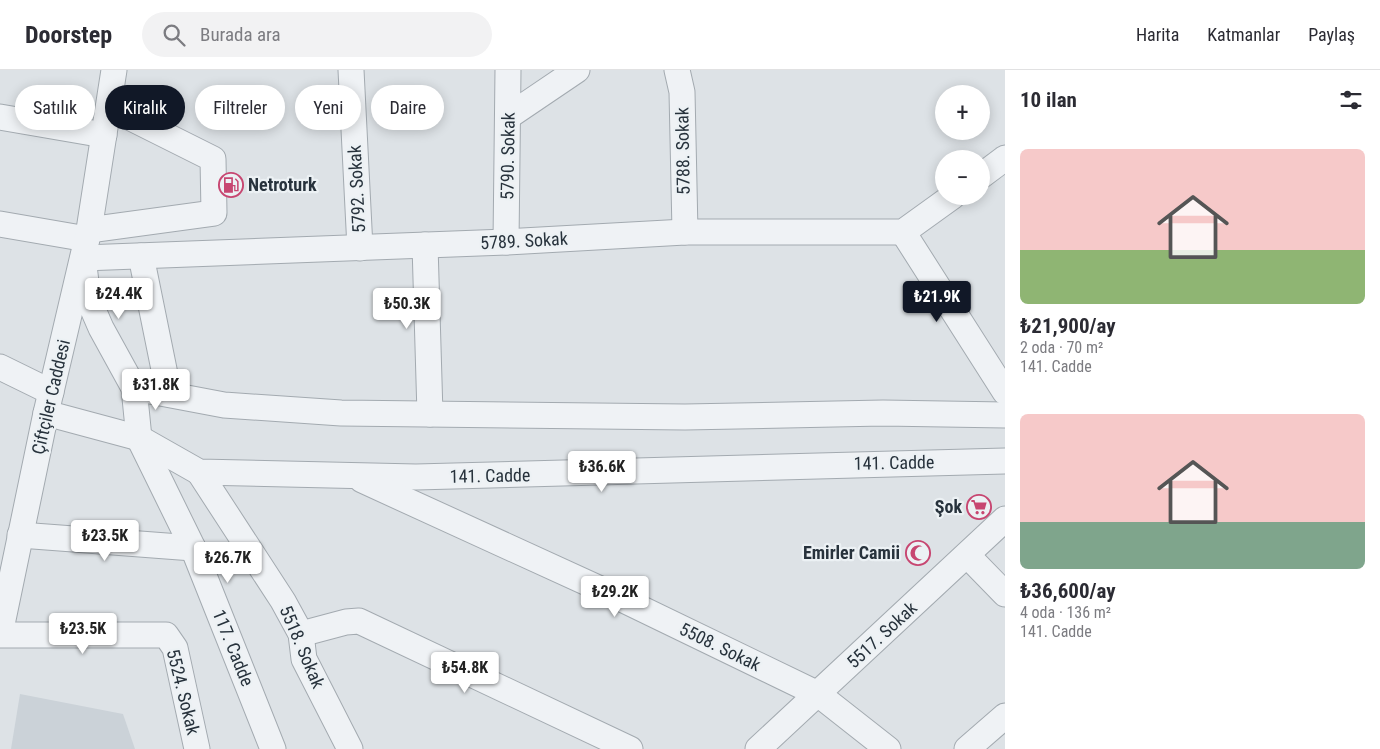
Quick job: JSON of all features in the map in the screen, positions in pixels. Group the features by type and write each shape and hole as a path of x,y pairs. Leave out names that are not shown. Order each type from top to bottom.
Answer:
{"street":[{"name":"Çiftçiler Caddesi","path":"112,85 114,70"},
{"name":"5792. Sokak","path":"352,70 360,248"},
{"name":"5790. Sokak","path":"506,242 509,116 508,70"},
{"path":"509,116 577,70"},
{"name":"5788. Sokak","path":"677,70 682,92 685,232"},
{"path":"0,117 104,135"},
{"name":"Çiftçiler Caddesi","path":"0,634 49,403 87,243 105,129"},
{"path":"0,224 87,243 214,213 213,159 155,130"},
{"path":"990,169 1005,158"},
{"path":"941,205 904,232 996,358 1005,392"},
{"name":"5789. Sokak","path":"87,243 141,256 506,242 685,232 904,232"},
{"path":"87,243 88,298 101,328 134,388 139,438"},
{"path":"425,245 430,414"},
{"path":"141,256 169,394"},
{"name":"141. Cadde","path":"0,367 49,403 139,438 199,472 416,478 1005,461"},
{"path":"134,388 234,405 341,413 685,417 883,413 1005,415"},
{"name":"117. Cadde","path":"139,438 193,548 273,749"},
{"name":"5518. Sokak","path":"199,472 283,601 300,634 304,659 350,749"},
{"name":"5508. Sokak","path":"350,475 608,592 818,694 888,749"},
{"name":"5517. Sokak","path":"758,749 1005,519"},
{"path":"20,535 193,548"},
{"path":"967,556 1005,594"},
{"path":"300,634 346,622 359,621 630,749"},
{"name":"5524. Sokak","path":"0,634 166,635 175,648 197,749"},
{"path":"967,749 1005,716"}],"shaded area":[{"path":"20,694 123,714 135,749 11,749"}],"place":[{"name":"Netroturk","path":"231,185"},
{"name":"Şok","path":"979,507"},
{"name":"Emirler Camii","path":"918,553"}]}
